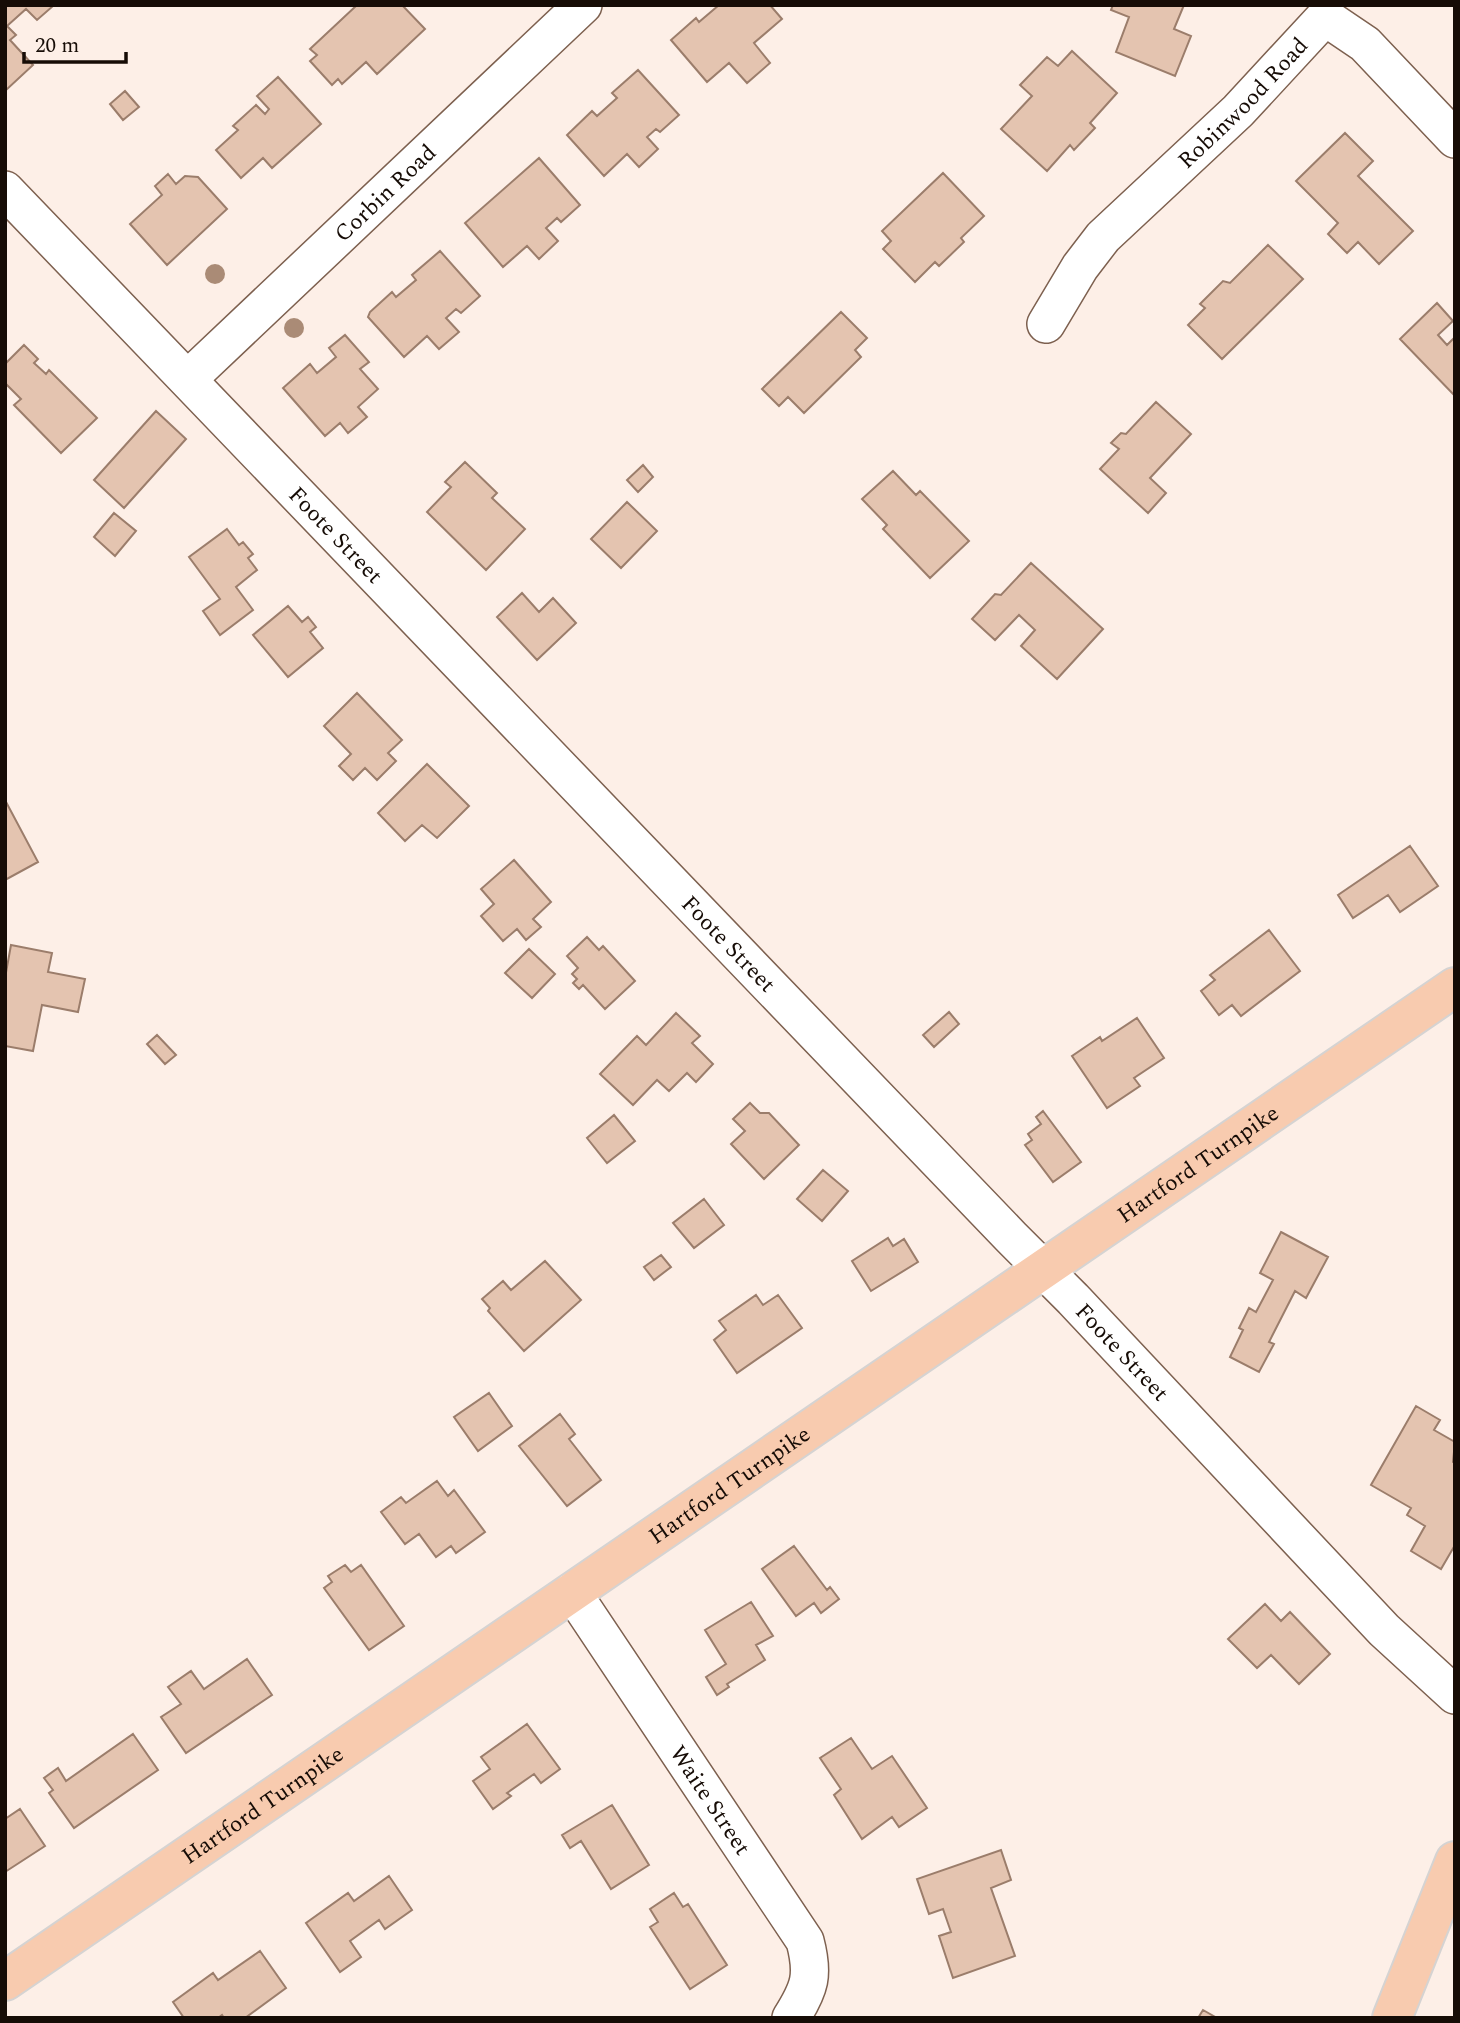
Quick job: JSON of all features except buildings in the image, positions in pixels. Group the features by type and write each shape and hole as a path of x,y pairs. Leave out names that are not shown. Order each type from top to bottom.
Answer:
{"main road":[{"name":"Hartford Turnpike","path":"5,1981 1455,987"},
{"path":"1392,2018 1455,1861"}],"street":[{"name":"Corbin Road","path":"188,379 583,5"},
{"name":"Robinwood Road","path":"1046,324 1080,267 1103,237 1238,111 1325,17 1364,44 1455,139"},
{"name":"Foote Street","path":"5,190 1043,1269 1384,1629 1455,1695"},
{"name":"Waite Street","path":"572,1592 805,1941 812,1967 807,1985 791,2018"}]}
